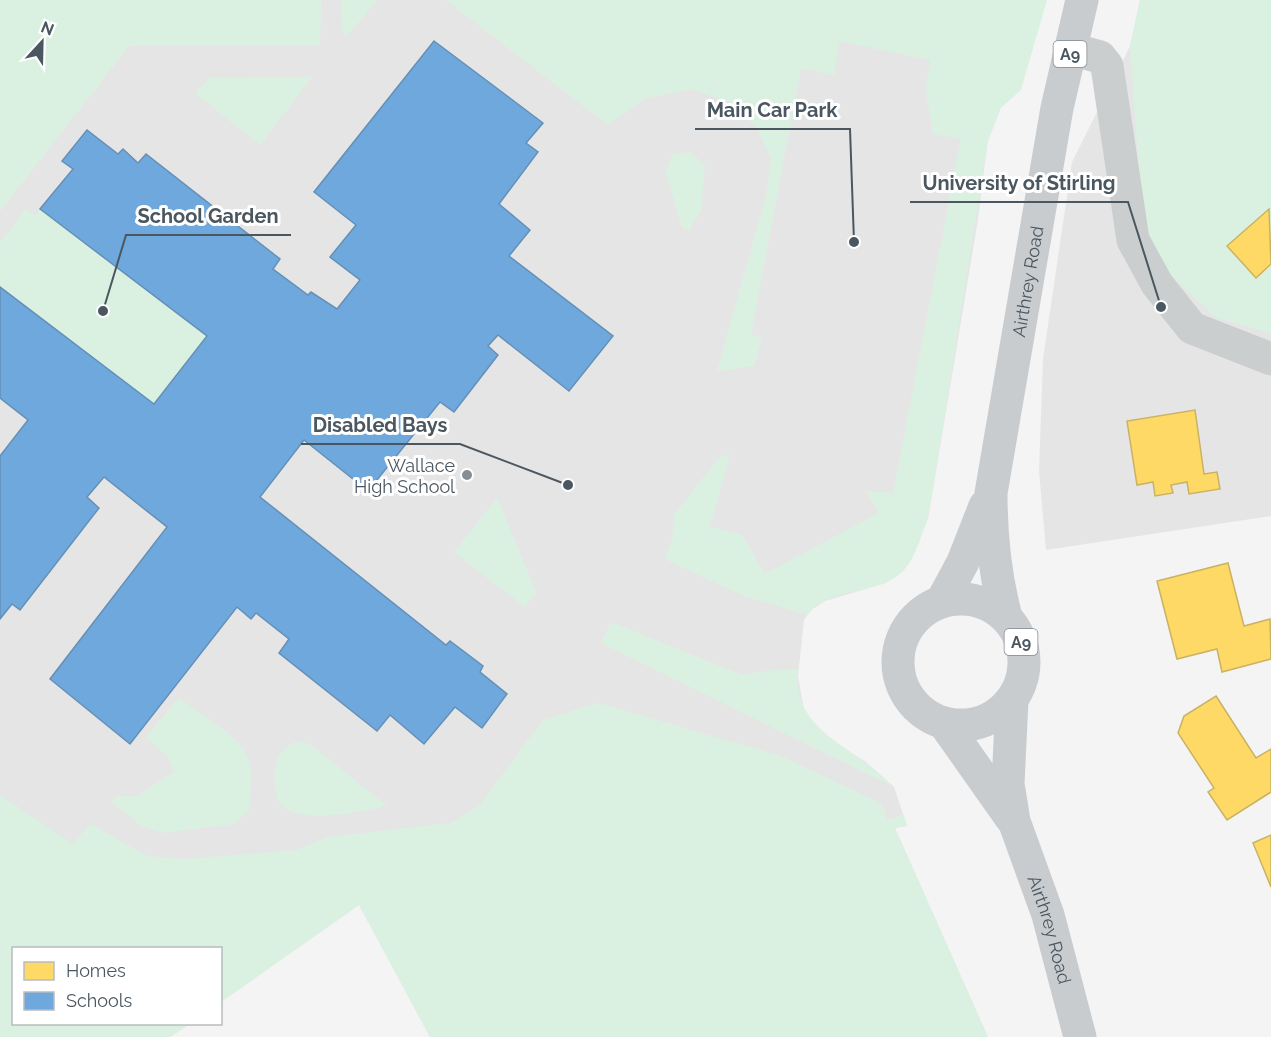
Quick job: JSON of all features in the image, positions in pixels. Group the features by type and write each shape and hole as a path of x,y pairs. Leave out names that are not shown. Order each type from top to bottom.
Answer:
{"main road":[{"name":"Airthrey Road","path":"991,493 1057,108 1082,0"},
{"name":"A9","path":"942,601 963,562 991,493"},
{"name":"A9","path":"991,493 990,536 996,580 1006,617"},
{"name":"A9","path":"959,598 976,600 1006,617 1017,632 1024,658 1020,684 1012,700 1008,784 1014,821 986,786 944,723 925,714 910,700 900,682 898,663 900,644 907,627 920,613 942,601 959,598"},
{"path":"944,723 963,725 981,722 998,714 1012,700"},
{"name":"Airthrey Road","path":"1014,821 1048,915 1080,1037"}],"street":[{"path":"1071,49 1100,57 1107,66 1133,240 1157,284 1192,328 1261,356"}],"shaded area":[{"name":"Wallace High School","path":"0,0 1005,0 978,219 928,519 904,570 886,583 825,601 811,610 804,620 798,676 804,710 826,737 866,762 894,787 907,826 895,828 988,1037 430,1037 359,905 222,1001 222,947 12,947 12,1025 188,1025 170,1037 0,1037"},
{"path":"1140,0 1271,0 1271,516 1046,550 1039,471 1043,359 1072,162 1130,46"}],"green space":[{"path":"0,0 321,0 320,45 129,46 0,211"},
{"path":"341,0 377,0 346,37 342,29"},
{"path":"446,0 1047,0 1021,90 1001,108 988,141 928,519 912,559 894,578 882,584 827,599 808,615 744,596 665,559 672,541 674,515 719,458 730,454 710,527 742,535 765,574 879,513 866,491 893,493 961,139 933,134 926,91 930,60 839,41 834,75 801,68 751,334 762,338 754,366 717,371 766,196 771,159 757,128 733,103 691,89 644,99 608,125"},
{"path":"1140,0 1271,0 1271,333 1217,318 1166,271 1144,243 1130,46"},
{"path":"312,77 260,145 195,93 209,78"},
{"path":"690,152 705,166 701,210 689,231 682,228 666,172 673,154"},
{"path":"26,209 35,216 40,209 207,336 154,404 0,287 0,243"},
{"path":"497,498 536,592 525,607 454,552"},
{"path":"611,622 742,675 772,670 798,670 798,688 802,703 818,726 894,787 601,643"},
{"path":"179,698 226,732 247,755 251,775 249,811 233,824 164,833 142,826 111,802 117,796 137,796 174,772 168,757 146,737"},
{"path":"598,703 781,756 882,804 887,820 904,815 907,826 895,828 988,1037 430,1037 359,905 222,1001 222,947 12,947 12,1025 188,1025 170,1037 0,1037 0,795 73,844 90,824 147,856 185,859 297,850 328,837 450,823 479,806 543,720"},
{"path":"297,741 311,745 387,806 326,815 295,813 284,807 276,792 276,762 283,750"}],"building: Homes":[{"path":"1269,209 1271,264 1256,278 1227,246"},
{"path":"1195,410 1204,474 1217,472 1220,489 1189,494 1187,482 1171,485 1173,493 1155,496 1153,482 1137,485 1127,421"},
{"path":"1228,563 1244,626 1270,619 1271,659 1222,672 1217,649 1177,659 1157,581"},
{"path":"1216,696 1256,758 1271,749 1271,792 1227,820 1208,792 1214,788 1178,733 1184,716"},
{"path":"1271,835 1271,887 1253,843"}],"building: Schools":[{"name":"Wallace High School","path":"434,41 543,123 526,143 538,152 499,204 530,230 509,256 613,336 569,391 498,335 488,346 498,355 454,412 440,402 368,491 304,440 260,497 446,645 450,641 483,666 480,672 507,694 482,728 455,707 424,744 390,715 377,731 279,653 289,639 256,613 251,619 237,607 130,744 50,679 167,527 104,477 87,497 99,508 20,610 12,604 0,619 0,456 28,420 0,398 0,287 154,404 207,336 40,209 73,169 62,161 87,130 118,154 123,149 138,163 146,154 280,259 273,269 308,295 311,292 337,309 360,280 330,257 356,225 314,192"}],"place":[{"name":"Main Car Park","path":"854,242"},
{"name":"University of Stirling","path":"1161,307"},
{"name":"School Garden","path":"103,311"},
{"name":"Wallace High School","path":"467,475"},
{"name":"Disabled Bays","path":"568,485"}]}
